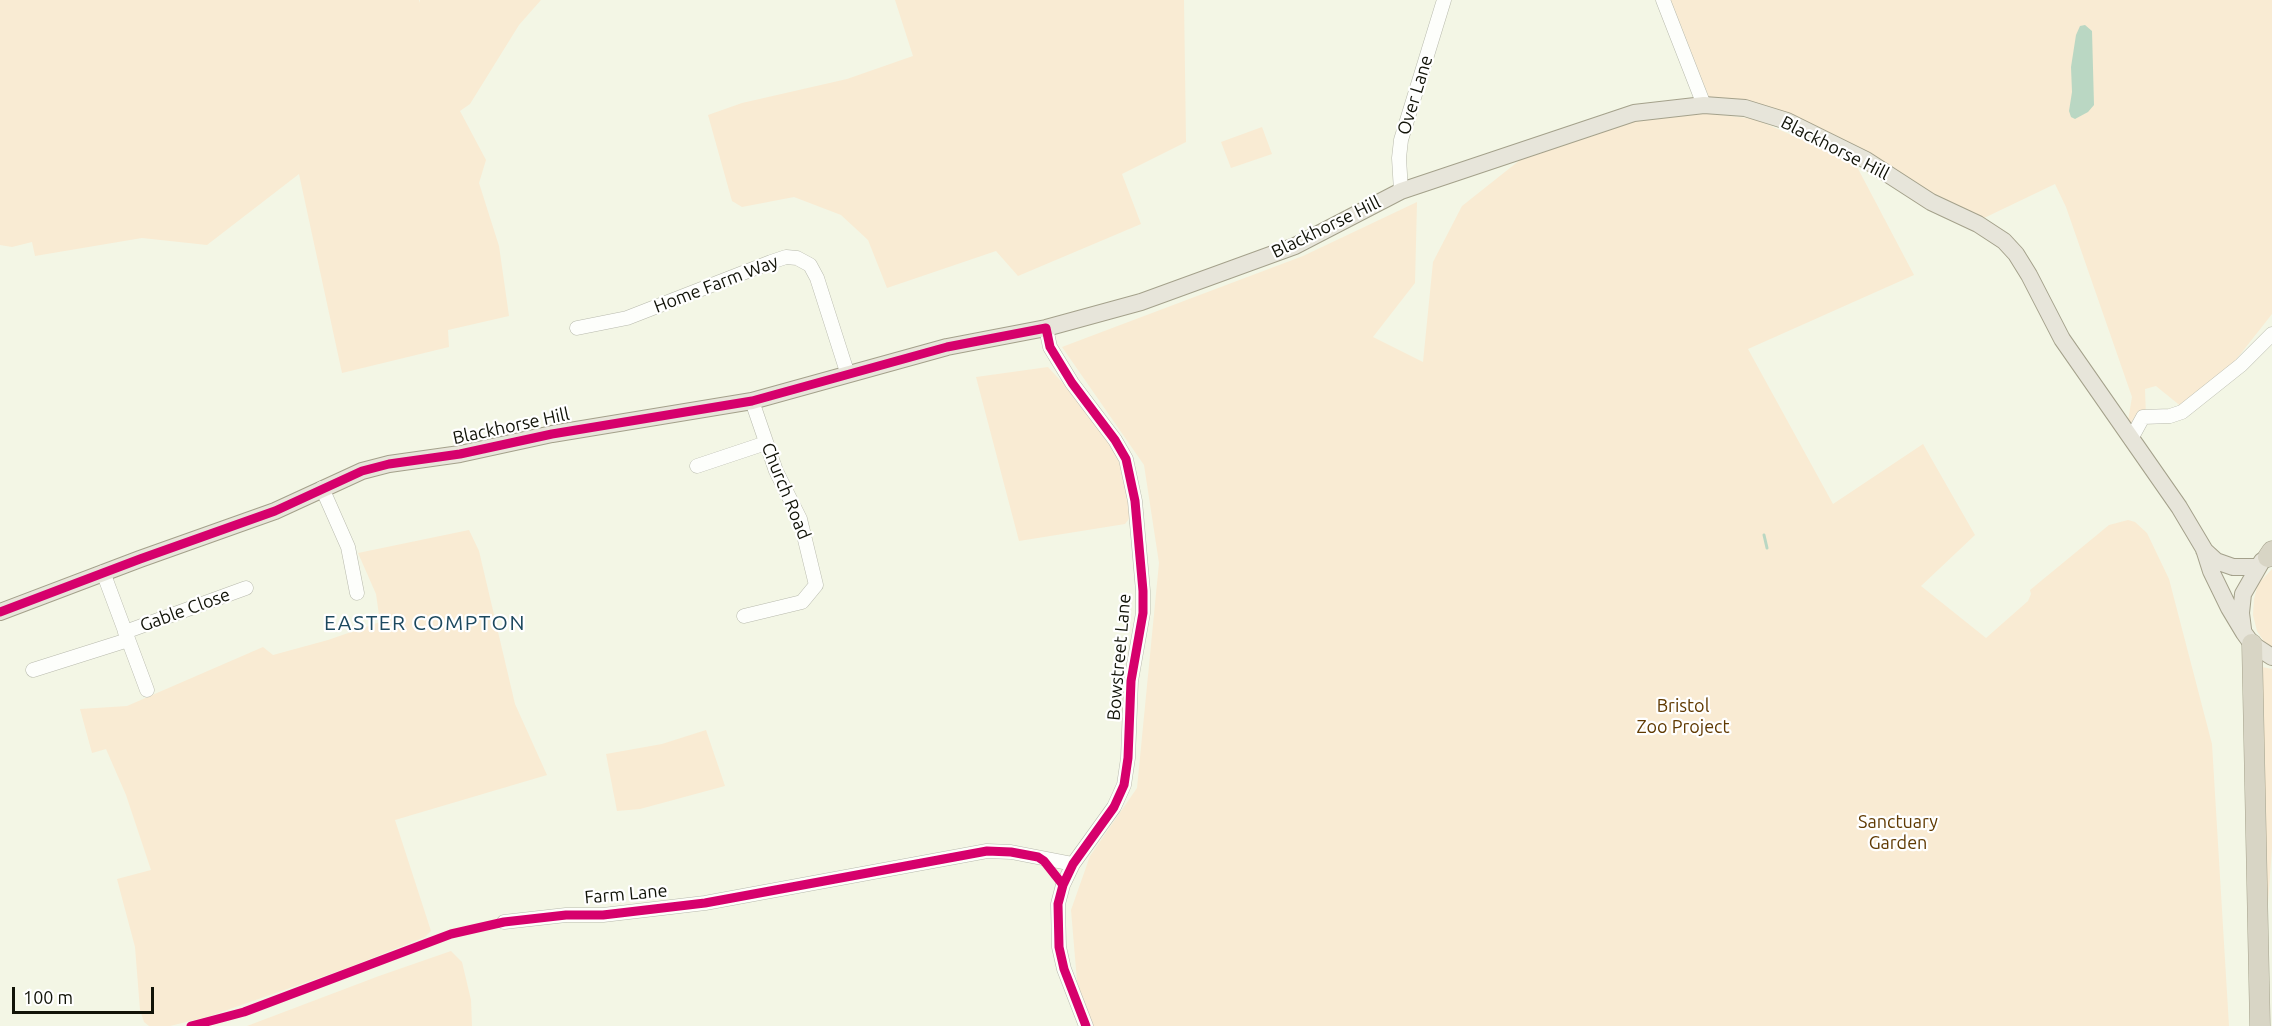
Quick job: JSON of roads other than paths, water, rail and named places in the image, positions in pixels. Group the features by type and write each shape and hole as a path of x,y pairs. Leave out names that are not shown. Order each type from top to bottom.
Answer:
{"highway":[{"path":"2248,638 2260,1026"}],"main road":[{"name":"Blackhorse Hill","path":"0,612 103,572 275,512 362,471 389,464 460,454 543,435 752,400 947,347 1046,328 1141,302 1295,246 1401,191 1634,113 1704,105 1745,108 1787,121 1866,160 1931,202 1978,224 2004,241 2016,254 2029,275 2062,339 2179,507 2204,549"},
{"path":"2204,549 2216,561 2233,567 2268,557"},
{"path":"2204,549 2211,571 2229,608 2248,638 2272,657"},
{"path":"2248,638 2241,613 2243,594 2268,557"}],"street":[{"name":"Over Lane","path":"1401,191 1399,158 1401,140 1444,0"},
{"path":"1663,0 1704,105"},
{"name":"Home Farm Way","path":"578,328 627,318 771,262 786,257 797,258 810,265 817,278 848,375"},
{"name":"Bowstreet Lane","path":"1046,328 1050,347 1072,383 1115,440 1126,459 1135,501 1143,591 1143,613 1131,681 1128,758 1124,785 1114,807 1073,864 1063,885 1058,904 1057,925 1064,969 1086,1026"},
{"path":"2131,439 2143,417 2170,416 2182,412 2241,364 2272,334"},
{"name":"Church Road","path":"752,400 766,443 790,502 800,519 816,585 802,602 750,614 759,628"},
{"path":"697,466 766,443"},
{"path":"322,488 348,547 357,593"},
{"path":"103,572 147,690"},
{"name":"Gable Close","path":"33,670 127,636 246,588"},
{"path":"49,650 54,664"},
{"name":"Farm Lane","path":"504,922 566,915 603,915 705,903 987,851 1011,852 1073,864"}],"waterway":[{"path":"1764,535 1767,548"}],"district":[{"name":"EASTER COMPTON","path":"425,623"}],"park label":[{"name":"Bristol Zoo Project","path":"1683,716"},
{"name":"Sanctuary Garden","path":"1898,832"}]}
